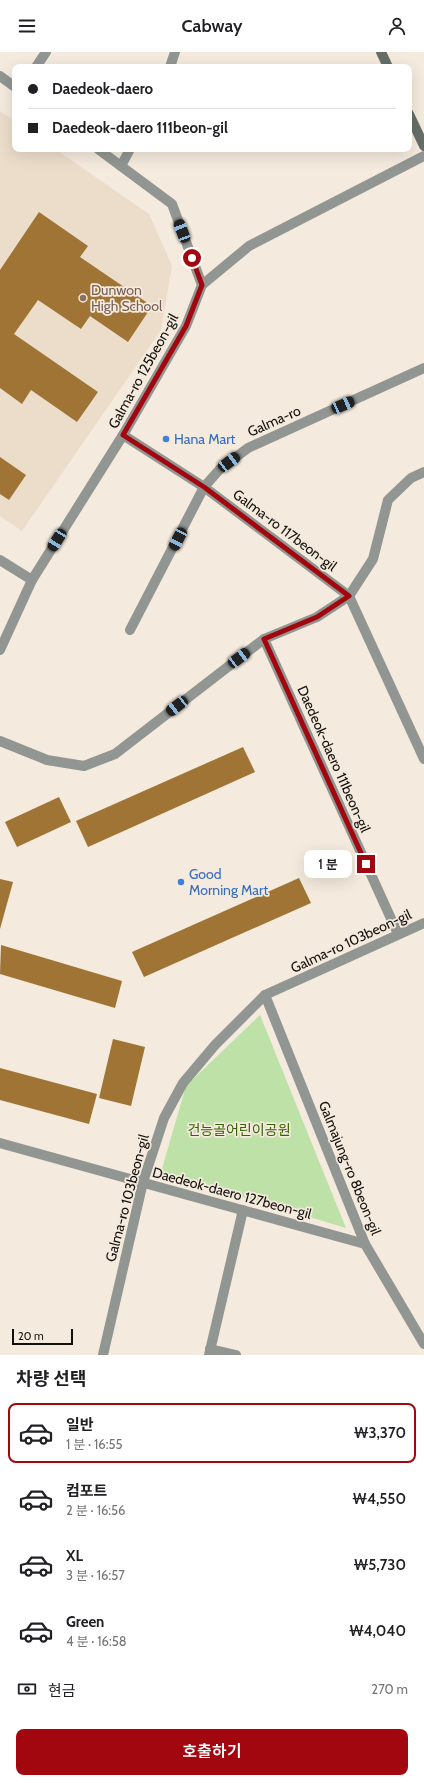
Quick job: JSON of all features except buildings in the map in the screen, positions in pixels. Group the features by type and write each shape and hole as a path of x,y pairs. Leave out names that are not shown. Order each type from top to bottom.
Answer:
{"main road":[{"path":"381,52 387,64"},
{"path":"412,120 424,146"}],"street":[{"path":"38,64 46,52"},
{"path":"171,64 175,52"},
{"path":"0,76 12,85"},
{"path":"102,152 172,204 202,285"},
{"path":"121,166 128,152"},
{"name":"Galma-ro 125beon-gil","path":"0,650 32,580 123,435 186,326 202,285 249,246 424,156"},
{"name":"Galma-ro","path":"130,630 204,487 220,469 248,448 424,368"},
{"name":"Galma-ro 117beon-gil","path":"123,435 204,487 349,596 424,759"},
{"path":"0,741 47,760 84,766 115,754 264,639 317,617 349,596 373,559 388,500 411,478 424,472"},
{"path":"0,560 32,580"},
{"name":"Daedeok-daero 111beon-gil","path":"264,639 398,934"},
{"name":"Galma-ro 103beon-gil","path":"103,1355 143,1182 164,1118 183,1083 215,1045 265,996 424,923"},
{"name":"Galmajung-ro 8beon-gil","path":"265,996 365,1244 424,1344"},
{"name":"Daedeok-daero 127beon-gil","path":"0,1143 365,1244"},
{"path":"236,1355 210,1352 243,1210"}],"shaded area":[{"name":"Dunwon High School","path":"0,111 12,119 12,152 59,152 149,214 172,266 161,330 22,531 0,516"}],"green space":[{"name":"건능골어린이공원","path":"260,1015 346,1228 161,1172 186,1086"}],"place":[{"name":"Dunwon High School","path":"83,298"},
{"name":"Hana Mart","path":"166,439"},
{"name":"Good Morning Mart","path":"181,882"}],"route":[{"path":"192,258 202,285 186,326 123,435 204,487 349,596 317,617 264,639 366,864"}]}
